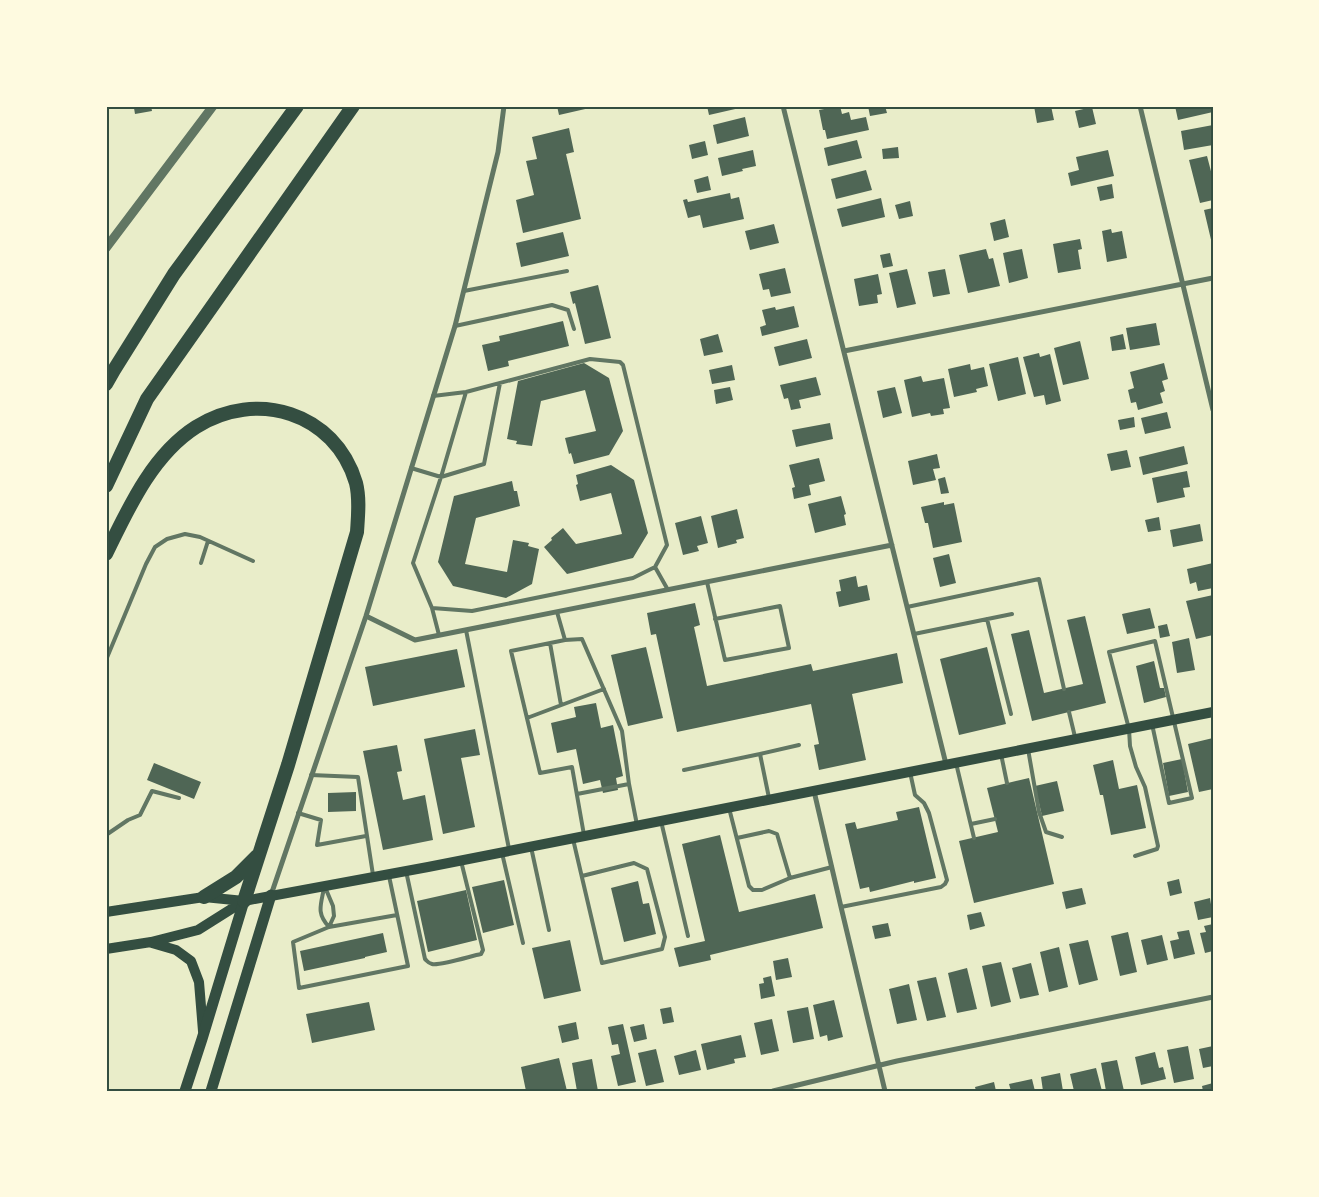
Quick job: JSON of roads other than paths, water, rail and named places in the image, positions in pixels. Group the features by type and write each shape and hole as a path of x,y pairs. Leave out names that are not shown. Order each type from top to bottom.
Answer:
{"highway":[{"path":"106,384 174,274 297,106"},
{"path":"106,486 147,399 352,106"},
{"path":"106,554 127,512 160,460 176,443 195,428 217,416 236,410 255,409 274,409 290,413 307,420 321,430 336,444 349,464 356,484 359,507 357,532 288,765 244,901"},
{"path":"204,897 236,878 259,854"}],"main road":[{"path":"106,912 204,897 244,901 461,861 1213,712"},
{"path":"211,1091 271,895"},
{"path":"106,949 151,942 198,930 244,901"},
{"path":"185,1091 244,901"},
{"path":"151,942 176,950 191,961 200,982 203,1023 202,1039"}],"street":[{"path":"106,248 213,106"},
{"path":"271,895 366,616 455,326 498,152 504,106"},
{"path":"783,106 907,607 951,764"},
{"path":"1140,106 1213,410"},
{"path":"844,350 1213,278"},
{"path":"366,616 415,640 892,545"},
{"path":"814,790 885,1091"},
{"path":"774,1091 897,1061 1213,997"}],"lane":[{"path":"464,291 567,271"},
{"path":"455,326 552,305 568,310 574,329"},
{"path":"432,608 472,610 633,578 655,567 667,545 623,365 620,362 590,359 466,392 433,396"},
{"path":"411,468 441,477 484,464 500,383"},
{"path":"439,635 432,608 413,563 466,392"},
{"path":"106,660 155,547 167,539 185,534 200,537 253,561"},
{"path":"201,563 208,541"},
{"path":"655,567 668,590"},
{"path":"907,607 1039,579 1064,689"},
{"path":"707,582 715,619 725,660 789,648 780,606 715,619"},
{"path":"556,612 565,640"},
{"path":"914,634 1012,614"},
{"path":"987,619 1011,714"},
{"path":"466,630 523,943"},
{"path":"584,836 572,767 540,772 511,651 565,640 582,639 622,731 637,826"},
{"path":"1135,856 1157,850 1158,846 1145,787 1136,767 1130,746 1129,729 1109,652 1156,641 1192,798 1169,803 1152,724"},
{"path":"550,643 561,705"},
{"path":"527,718 604,689"},
{"path":"1069,712 1076,739"},
{"path":"684,770 799,745"},
{"path":"1028,749 1039,812 1046,832 1062,837"},
{"path":"760,754 770,800"},
{"path":"1001,754 1007,783"},
{"path":"951,764 974,838"},
{"path":"841,907 941,887 945,884 947,880 929,813 924,803 915,795 910,772"},
{"path":"311,776 358,777 373,877"},
{"path":"577,794 629,784"},
{"path":"106,834 140,815 152,791 178,798"},
{"path":"729,808 748,886 753,890 762,890 790,878 832,867"},
{"path":"298,814 321,820 318,845 366,836"},
{"path":"971,824 995,819"},
{"path":"661,821 688,936"},
{"path":"737,838 769,831 777,834 790,878"},
{"path":"573,839 602,963 662,949 666,937 647,870 634,863 582,876"},
{"path":"531,847 548,930"},
{"path":"406,871 424,955 427,961 434,964 481,954 483,950 461,861"},
{"path":"389,874 408,966 299,988 293,942 328,927 397,915"},
{"path":"324,886 334,916 328,927"},
{"path":"324,886 320,909 322,920 328,927"}]}
